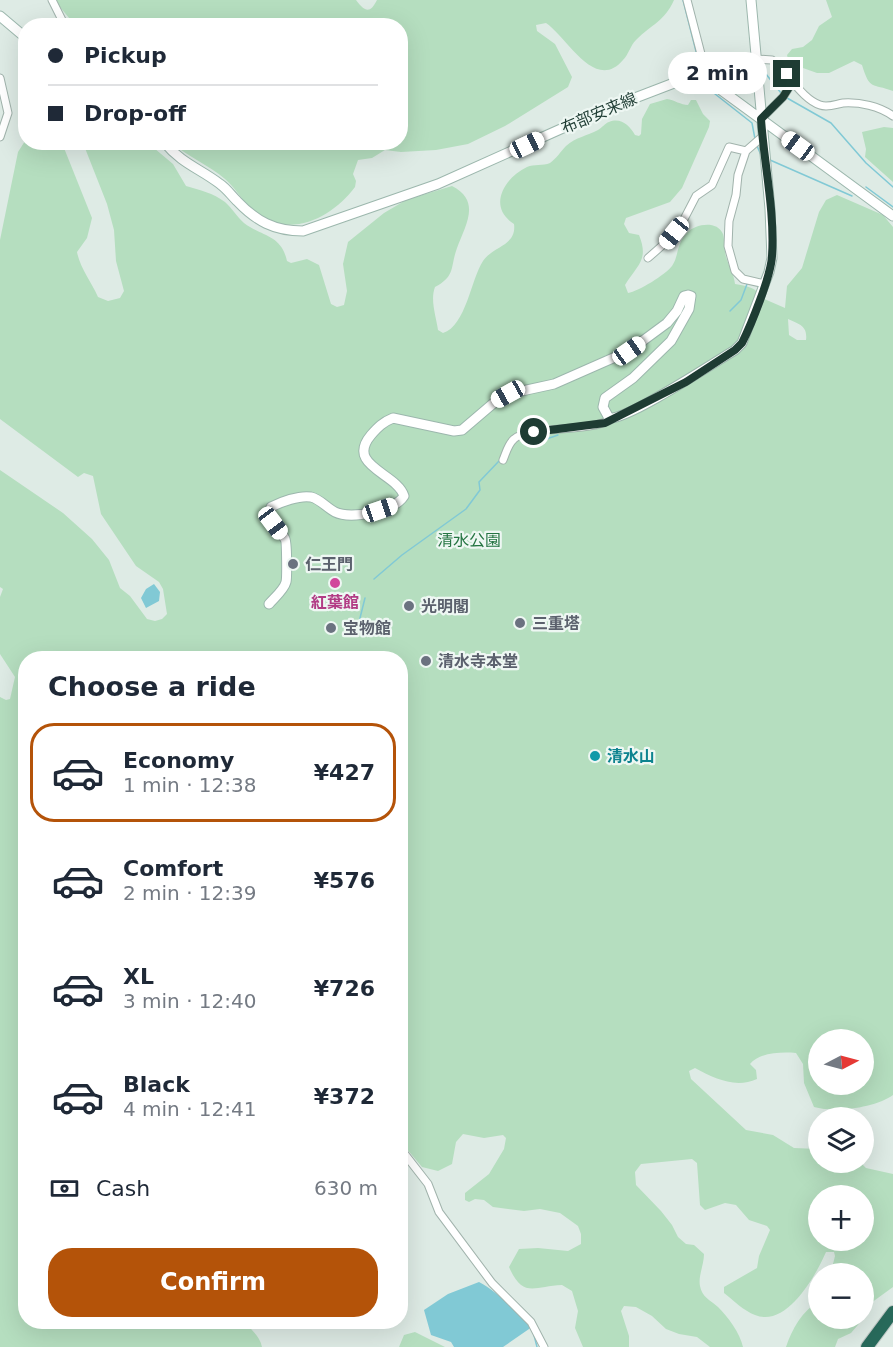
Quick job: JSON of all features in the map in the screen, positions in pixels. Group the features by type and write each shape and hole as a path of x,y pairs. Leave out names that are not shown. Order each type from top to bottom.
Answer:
{"highway":[{"path":"867,1347 893,1312"}],"main road":[{"path":"269,604 285,585 287,577 285,539 269,515 271,507 281,502 309,497 341,515 352,515 380,510 397,504 402,499 404,495 400,488 370,464 365,457 366,441 384,421 393,418 454,431 462,430 496,401 508,394 554,384 629,351 667,323 684,297 688,295 691,296 689,309 671,341 633,378 605,398 604,412 612,419 622,416 686,382 735,350 746,335 772,258 751,0"},
{"path":"0,16 18,31"},
{"name":"布部安来線","path":"170,150 175,156 222,185 252,217 268,226 289,231 303,231 438,184 601,111 674,83 688,79 701,80 713,84 893,216"}],"street":[{"path":"52,0 61,18"},
{"path":"687,0 701,54 713,84"},
{"path":"756,59 772,60 803,94 821,106 849,103 877,107 893,116"},
{"path":"0,78 8,113 0,137"},
{"path":"761,119 783,97 793,81"},
{"path":"762,137 746,151 738,175 736,195 729,221 728,246 735,272 743,279 765,284"},
{"path":"648,258 682,223 696,196 712,184 729,147 746,151"},
{"path":"503,460 511,441 517,436 605,423 612,419"},
{"path":"408,1158 428,1184 439,1212 492,1283 531,1322 544,1347"}],"green space":[{"path":"54,0 356,0 367,10 372,8 377,0 674,0 662,18 636,40 625,58 613,68 602,70 582,59 546,23 536,25 537,31 555,44 572,77 568,87 505,126 468,144 436,150 401,152 385,150 408,150 408,18 69,18"},
{"path":"826,0 893,0 893,91 870,83 862,65 854,61 829,73 817,73 789,63 787,55 792,49 803,47 812,40 819,26 832,17"},
{"name":"清水公園","path":"667,99 688,105 691,100 696,100 703,114 710,121 682,188 670,202 626,218 624,224 629,233 639,235 643,250 641,262 625,285 628,293 645,286 669,270 683,237 691,230 695,227 711,225 723,234 726,257 735,284 751,288 757,291 762,298 785,308 787,286 802,268 819,212 826,200 837,195 883,215 893,227 893,1095 860,1107 814,1107 809,1095 874,1095 874,1029 808,1029 808,1093 804,1083 803,1064 796,1053 771,1054 754,1060 750,1064 756,1070 757,1079 749,1082 725,1081 695,1068 689,1071 691,1079 746,1130 773,1135 794,1148 808,1149 808,1173 874,1173 874,1170 893,1174 893,1287 874,1301 874,1263 833,1263 834,1252 826,1252 820,1263 808,1263 808,1285 789,1307 778,1314 767,1317 755,1315 724,1293 724,1287 757,1268 759,1256 770,1230 767,1226 749,1220 736,1205 725,1203 705,1210 700,1205 697,1163 692,1159 641,1164 635,1172 636,1185 661,1211 678,1237 686,1244 694,1245 704,1254 700,1278 701,1290 704,1296 730,1320 743,1347 710,1347 697,1337 666,1329 652,1316 636,1307 624,1306 621,1311 629,1336 629,1347 583,1347 575,1328 578,1311 572,1291 562,1285 525,1287 514,1277 509,1267 519,1249 568,1251 581,1244 578,1226 560,1213 540,1209 524,1211 493,1207 484,1200 475,1199 469,1202 465,1200 465,1193 489,1174 504,1149 506,1138 503,1135 484,1138 463,1134 456,1142 452,1164 438,1171 422,1167 408,1150 408,651 18,651 18,1329 251,1329 262,1347 0,1347 0,697 10,699 15,677 0,654 0,597 3,589 0,587 0,470 63,513 92,539 109,560 120,588 130,596 147,619 155,621 167,614 163,589 159,582 136,566 101,514 93,476 84,473 78,477 0,419 0,240 18,152 19,150 65,150 92,218 87,238 77,252 78,258 98,297 108,301 120,298 124,291 116,261 114,230 107,204 86,150 156,150 173,164 186,186 211,194 225,202 244,223 276,241 287,261 291,263 307,259 319,265 331,304 337,307 344,305 347,291 343,264 348,242 384,213 406,200 452,186 467,199 469,214 449,275 435,287 433,303 438,330 443,333 451,329 463,312 483,261 512,237 514,224 501,209 500,201 511,178 527,167 550,163 570,143 598,130 606,123 621,122 628,126 635,135 641,134 642,119 650,104","holes":["788,319 804,328 806,340 797,340 789,335"]},
{"path":"884,127 893,128 893,182 865,157 866,149 862,132"},
{"path":"181,150 385,150 372,158 358,160 353,174 356,181 355,187 336,206 313,220 287,225 260,216 225,179"},
{"path":"808,1310 808,1329 854,1329 838,1339 835,1347 786,1347 798,1321"},
{"path":"415,1332 445,1347 399,1347 404,1335"}],"water":[{"path":"154,584 160,592 159,601 146,608 141,598 146,589"},
{"path":"479,1282 500,1296 531,1327 503,1347 454,1347 451,1342 431,1335 424,1310 448,1294"}],"waterway":[{"path":"683,0 704,77"},
{"path":"710,66 753,64"},
{"path":"762,69 781,93"},
{"path":"708,86 752,123 755,139"},
{"path":"787,98 831,123 866,163 893,187"},
{"path":"757,146 761,155"},
{"path":"770,160 852,196"},
{"path":"866,187 893,207"},
{"path":"730,311 741,300 749,283"},
{"path":"535,443 558,435"},
{"path":"374,579 402,555 466,509 480,490 479,482 499,461 502,461"},
{"path":"359,622 365,598"},
{"path":"534,1335 537,1347"}],"place":[{"name":"仁王門","path":"293,564"},
{"name":"紅葉館","path":"335,583"},
{"name":"光明閣","path":"409,606"},
{"name":"三重塔","path":"520,623"},
{"name":"宝物館","path":"331,628"},
{"name":"清水寺本堂","path":"426,661"},
{"name":"清水山","path":"595,756"}],"route":[{"path":"534,432 605,423 622,416 686,382 742,343 769,272 772,258 770,209 761,119 783,97 793,81 787,74"}]}
